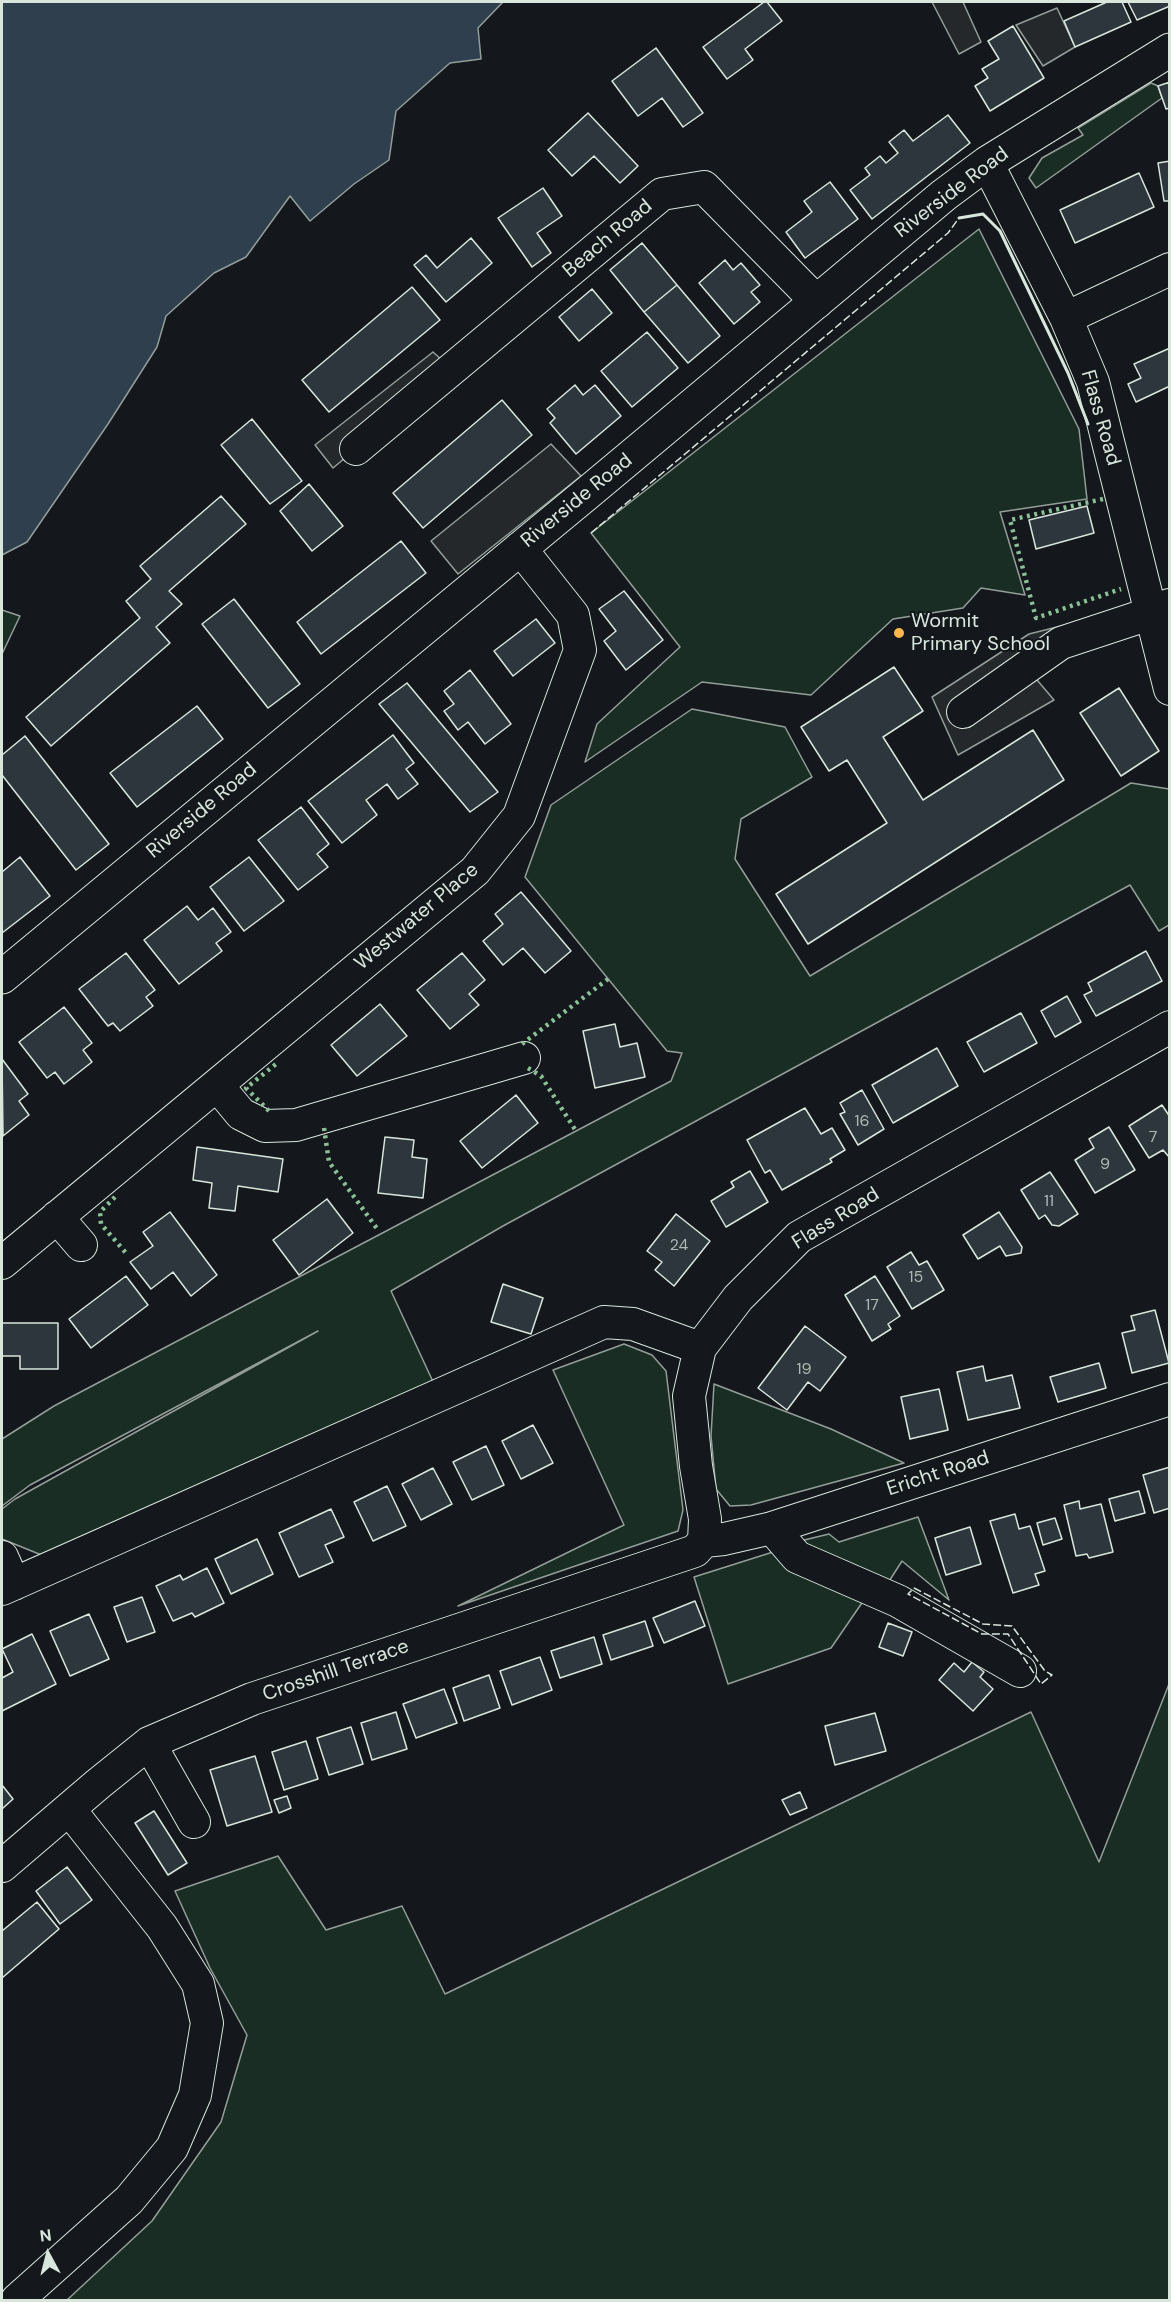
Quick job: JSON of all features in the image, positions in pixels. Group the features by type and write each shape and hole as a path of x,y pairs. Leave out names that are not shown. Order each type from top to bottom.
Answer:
{"main road":[{"name":"Riverside Road","path":"2,977 944,195 987,163 1170,50"}],"street":[{"name":"Flass Road","path":"987,163 1066,318 1093,382 1161,609 1170,689"},
{"name":"Beach Road","path":"356,449 662,194 704,187 817,302"},
{"path":"1066,318 1170,269"},
{"name":"Westwater Place","path":"2,1263 475,871 519,816 580,650 573,615 520,548"},
{"path":"963,712 1061,644 1161,609"},
{"name":"Flass Road","path":"704,1541 705,1519 696,1466 689,1396 700,1348 738,1298 799,1237 1170,1027"},
{"path":"216,1085 241,1114 265,1126 296,1125 524,1058"},
{"path":"57,1217 81,1245"},
{"path":"6,1577 604,1322 633,1324 700,1348"},
{"name":"Ericht Road","path":"704,1541 772,1528 1170,1399"},
{"path":"772,1528 797,1557 898,1601 1020,1671"},
{"name":"Crosshill Terrace","path":"2,1866 149,1743 252,1699 695,1551 704,1541"},
{"path":"149,1743 194,1822"},
{"path":"17,2301 129,2200 172,2148 195,2095 207,2023 198,1984 162,1927 69,1809"}],"green space":[{"path":"1151,83 1158,86 1162,98 1036,188 1029,178 1042,158 1083,135 1078,128"},
{"path":"979,229 1079,429 1087,499 1000,512 1025,595 981,588 963,608 893,619 811,695 702,682 585,762 597,724 680,647 591,533"},
{"path":"2,610 20,616 2,654"},
{"path":"692,709 785,727 812,777 741,819 735,859 810,976 1131,783 1169,789 1169,925 1159,931 1130,885 503,1226 391,1291 435,1386 44,1556 2,1539 2,1509 15,1499 318,1331 30,1485 2,1506 2,1439 54,1406 671,1081 682,1053 667,1051 525,877 551,805"},
{"path":"624,1344 652,1355 666,1371 683,1510 678,1531 458,1606 624,1525 553,1370"},
{"path":"714,1384 831,1429 904,1463 751,1505 730,1506 716,1489 711,1436"},
{"path":"918,1517 949,1600 902,1561 886,1586 796,1542 829,1534 839,1542"},
{"path":"773,1552 866,1597 831,1648 728,1684 694,1577"},
{"path":"1169,1684 1169,2300 67,2300 152,2221 221,2122 247,2035 210,1968 175,1891 278,1856 326,1930 402,1906 445,1994 1031,1712 1099,1862"}],"shaded area":[{"path":"932,2 963,2 981,42 959,54"},
{"path":"1057,8 1075,47 1043,66 1016,25"},
{"path":"433,352 452,369 333,468 315,445"},
{"path":"551,444 581,476 458,574 431,541"},
{"path":"1097,617 1032,674 1054,700 958,755 932,697 1029,634"}],"water":[{"path":"2,2 503,2 478,28 481,59 450,63 396,111 389,160 354,184 310,221 290,196 246,257 214,273 166,316 157,347 108,424 27,542 2,555"}],"building":[{"path":"767,2 782,21 745,49 753,60 727,79 703,47"},
{"path":"1107,2 1122,2 1131,22 1075,47 1064,21"},
{"path":"1128,2 1170,2 1170,6 1137,20"},
{"path":"1013,26 1044,78 990,111 975,86 988,78 982,69 999,59 988,41"},
{"path":"656,48 703,113 683,127 662,98 638,116 612,81"},
{"path":"1170,82 1170,108 1166,109 1158,86"},
{"path":"588,113 638,166 620,183 594,156 572,176 548,150"},
{"path":"948,115 970,143 872,219 850,190 870,175 865,168 880,156 886,163 898,153 889,142 904,130 913,141"},
{"path":"1170,161 1170,201 1164,201 1158,163"},
{"path":"1139,173 1154,207 1075,243 1060,210"},
{"path":"830,182 858,219 805,258 786,232 812,212 804,201"},
{"path":"543,188 562,216 537,233 551,253 532,267 498,218"},
{"path":"471,238 492,263 446,302 414,265 426,255 437,268"},
{"path":"642,243 677,285 644,312 610,270"},
{"path":"725,260 733,270 741,263 760,285 751,292 760,302 734,324 699,283"},
{"path":"677,285 720,336 688,363 644,312"},
{"path":"412,287 440,320 329,412 302,380"},
{"path":"592,289 612,313 579,341 559,317"},
{"path":"647,332 678,368 632,407 601,371"},
{"path":"1170,348 1170,386 1136,402 1128,384 1141,378 1134,364"},
{"path":"575,385 583,395 595,385 621,416 576,454 550,423 555,418 547,409"},
{"path":"502,400 532,435 423,528 393,493"},
{"path":"252,419 302,481 270,504 221,445"},
{"path":"309,484 343,526 312,551 280,511"},
{"path":"221,496 246,524 169,591 182,604 156,627 170,643 51,746 26,717 140,618 126,601 151,579 140,566"},
{"path":"1087,506 1094,533 1036,549 1029,520"},
{"path":"401,541 426,573 321,654 297,622"},
{"path":"624,591 663,640 626,670 604,641 616,631 599,609"},
{"path":"234,599 300,684 268,708 202,624"},
{"path":"536,619 555,643 513,676 494,651"},
{"path":"894,667 923,711 883,737 923,800 1033,730 1064,780 808,944 776,894 887,823 847,760 829,771 801,727"},
{"path":"470,670 511,724 485,744 468,722 458,730 444,711 454,704 444,691"},
{"path":"407,683 498,792 470,812 379,704"},
{"path":"1119,688 1159,751 1121,776 1080,713"},
{"path":"197,706 223,739 137,807 110,773"},
{"path":"393,735 414,763 406,769 418,784 398,799 387,784 366,800 377,815 342,843 308,801"},
{"path":"25,736 109,844 76,870 2,775 2,755"},
{"path":"301,807 329,844 317,854 328,867 298,890 258,840"},
{"path":"20,857 50,896 2,933 2,872"},
{"path":"249,857 284,901 244,931 210,887"},
{"path":"521,892 571,951 545,973 523,948 503,965 483,941 503,924 495,914"},
{"path":"187,906 198,920 213,908 231,932 216,943 222,951 179,984 144,940"},
{"path":"1146,951 1162,981 1096,1016 1084,995 1092,991 1088,983"},
{"path":"126,953 155,990 146,997 153,1006 120,1031 113,1023 108,1026 79,989"},
{"path":"462,953 485,980 469,994 479,1005 450,1029 417,990"},
{"path":"1067,996 1081,1022 1055,1037 1041,1011"},
{"path":"380,1004 407,1036 357,1076 331,1045"},
{"path":"64,1007 92,1043 83,1050 92,1062 64,1084 55,1072 47,1078 19,1042"},
{"path":"1021,1013 1037,1043 984,1072 967,1042"},
{"path":"615,1024 620,1047 637,1043 645,1077 595,1088 583,1031"},
{"path":"937,1048 958,1086 893,1123 872,1085"},
{"path":"2,1059 28,1094 19,1101 29,1115 3,1136"},
{"path":"862,1090 884,1129 858,1145 840,1114 845,1112 840,1103"},
{"path":"516,1095 538,1123 482,1168 460,1141"},
{"path":"1162,1105 1170,1117 1170,1158 1163,1150 1149,1158 1129,1126"},
{"path":"805,1108 821,1134 832,1128 845,1150 830,1159 832,1162 782,1190 770,1170 765,1173 747,1140"},
{"path":"1109,1127 1135,1170 1095,1193 1075,1160 1094,1148 1089,1139"},
{"path":"385,1137 414,1140 412,1157 427,1159 423,1198 378,1193"},
{"path":"197,1147 283,1159 278,1192 238,1186 235,1211 209,1208 212,1183 193,1180"},
{"path":"750,1171 768,1202 726,1227 711,1201 734,1187 731,1182"},
{"path":"1050,1172 1078,1214 1059,1226 1052,1225 1045,1215 1039,1219 1021,1190"},
{"path":"327,1199 353,1233 299,1275 273,1240"},
{"path":"170,1212 217,1275 191,1296 173,1272 151,1289 130,1262 153,1246 143,1232"},
{"path":"999,1212 1022,1247 1021,1253 1006,1256 1000,1246 978,1259 963,1235"},
{"path":"676,1214 710,1241 674,1286 655,1270 662,1262 647,1251"},
{"path":"911,1252 919,1265 927,1261 944,1290 912,1309 887,1267"},
{"path":"126,1276 148,1305 91,1348 69,1319"},
{"path":"875,1276 900,1316 888,1324 891,1329 872,1341 845,1295"},
{"path":"503,1284 543,1298 531,1334 491,1322"},
{"path":"1155,1310 1169,1363 1132,1373 1122,1333 1135,1330 1131,1316"},
{"path":"2,1323 58,1323 58,1369 20,1369 20,1356 2,1356"},
{"path":"805,1326 846,1357 820,1391 808,1382 787,1410 758,1388"},
{"path":"1099,1363 1106,1388 1058,1402 1050,1377"},
{"path":"983,1366 986,1381 1012,1375 1020,1408 968,1420 957,1372"},
{"path":"939,1389 948,1430 910,1439 901,1397"},
{"path":"533,1425 553,1463 521,1479 502,1441"},
{"path":"486,1446 504,1485 472,1500 453,1462"},
{"path":"1170,1467 1170,1508 1154,1513 1143,1475"},
{"path":"433,1468 452,1504 421,1520 402,1484"},
{"path":"387,1486 406,1526 373,1541 354,1502"},
{"path":"1139,1491 1145,1513 1115,1521 1109,1499"},
{"path":"1079,1501 1080,1509 1101,1504 1113,1552 1089,1558 1087,1554 1076,1556 1064,1505"},
{"path":"331,1509 344,1537 325,1545 333,1562 299,1577 279,1533"},
{"path":"1015,1514 1019,1529 1030,1526 1045,1571 1035,1574 1039,1585 1013,1593 990,1521"},
{"path":"1055,1518 1062,1539 1043,1545 1037,1523"},
{"path":"970,1527 981,1564 946,1575 935,1538"},
{"path":"257,1539 273,1574 231,1594 215,1559"},
{"path":"207,1568 224,1603 195,1617 192,1613 173,1621 156,1586 180,1575 183,1580"},
{"path":"142,1597 155,1632 127,1642 114,1607"},
{"path":"695,1601 705,1626 664,1643 653,1618"},
{"path":"89,1614 109,1659 70,1676 50,1631"},
{"path":"645,1621 653,1646 611,1660 603,1635"},
{"path":"888,1623 912,1632 903,1656 879,1647"},
{"path":"32,1634 56,1684 2,1711 2,1678 13,1672 2,1649"},
{"path":"594,1637 602,1664 560,1678 551,1651"},
{"path":"540,1657 552,1690 512,1705 500,1671"},
{"path":"972,1662 984,1672 980,1677 993,1689 973,1711 939,1680 954,1663 964,1672"},
{"path":"489,1675 500,1708 464,1721 453,1688"},
{"path":"444,1689 457,1723 416,1738 403,1704"},
{"path":"396,1712 407,1749 372,1760 361,1723"},
{"path":"875,1713 886,1751 835,1765 825,1726"},
{"path":"351,1727 363,1764 329,1775 317,1738"},
{"path":"306,1741 318,1779 284,1790 272,1752"},
{"path":"255,1756 272,1812 227,1826 210,1770"},
{"path":"2,1785 13,1799 2,1809"},
{"path":"800,1792 807,1808 790,1815 782,1800"},
{"path":"287,1796 291,1808 279,1813 274,1800"},
{"path":"154,1811 187,1863 168,1875 135,1823"},
{"path":"67,1867 92,1900 60,1924 36,1891"},
{"path":"37,1902 59,1929 2,1978 2,1931"}],"hedge":[{"path":"1103,499 1010,520 1036,618 1121,589"},
{"path":"522,1044 608,979"},
{"path":"269,1111 246,1088 276,1064"},
{"path":"528,1068 541,1076 576,1131"},
{"path":"324,1128 329,1162 378,1230"},
{"path":"115,1197 100,1212 101,1224 126,1253"}],"fence":[{"path":"591,533 948,233 959,218"},
{"path":"914,1588 983,1624 1012,1626 1045,1671 1052,1675 1041,1684 1008,1634 982,1634 908,1594 914,1588"}],"wall":[{"path":"959,218 983,214 1000,231 1068,373 1088,424"}],"place":[{"name":"Wormit Primary School","path":"899,633"}]}
